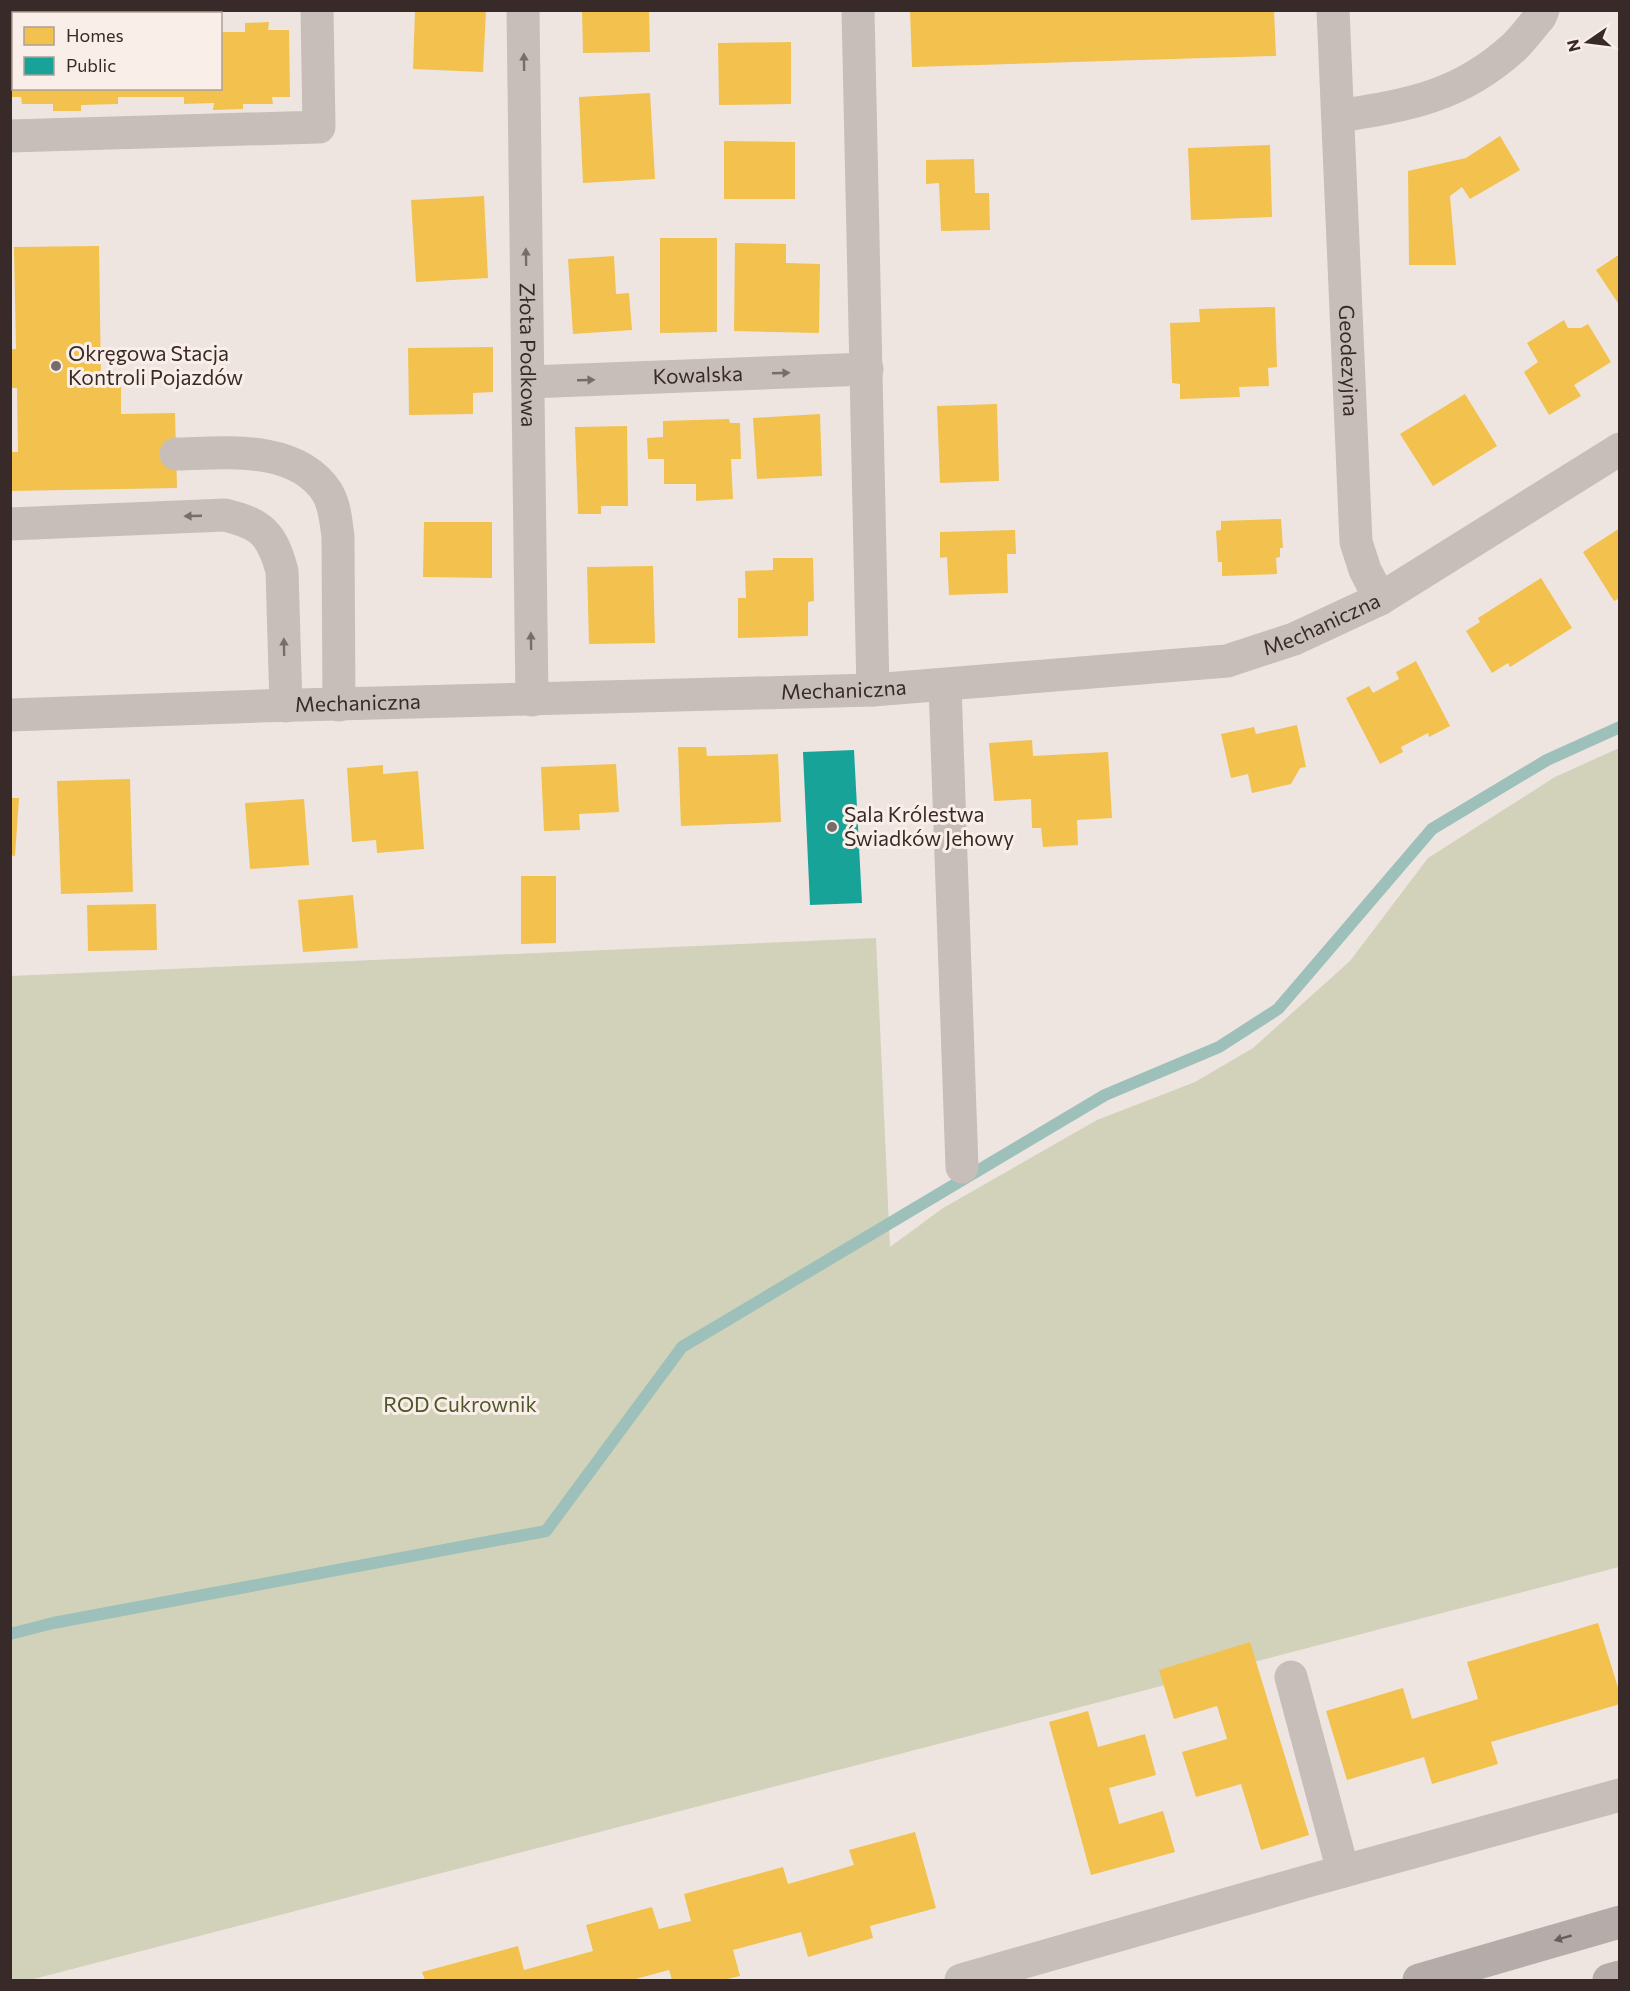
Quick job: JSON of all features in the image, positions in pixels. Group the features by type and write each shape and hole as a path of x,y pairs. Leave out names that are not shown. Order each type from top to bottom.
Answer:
{"main road":[{"path":"1419,1980 1620,1922"},
{"path":"1609,1980 1620,1977"}],"street":[{"path":"10,136 319,127 317,10"},
{"name":"Złota Podkowa","path":"523,10 532,700"},
{"path":"858,10 873,690"},
{"name":"Geodezyjna","path":"1333,10 1356,542 1365,570 1380,599"},
{"path":"1339,116 1431,98 1478,76 1514,47 1540,17 1543,10"},
{"name":"Kowalska","path":"528,382 867,369"},
{"name":"Mechaniczna","path":"10,715 873,690 945,686 1227,661 1294,639 1380,599 1620,449"},
{"path":"176,454 232,452 268,456 292,464 313,476 327,492 335,515 338,537 339,705"},
{"path":"10,524 225,515 248,520 263,531 276,551 282,571 286,706"},
{"path":"945,686 962,1167"},
{"path":"1291,1677 1343,1871"},
{"path":"961,1980 1620,1795"}],"green space":[{"name":"ROD Cukrownik","path":"1619,748 1619,1567 30,1980 11,1980 10,976 876,938 890,1247 943,1208 1097,1120 1195,1082 1253,1048 1350,961 1428,858 1555,777"}],"building: Homes":[{"path":"10,10 62,10 62,12 12,12 12,90 222,90 222,32 245,32 245,23 269,22 268,30 289,30 290,97 272,97 273,104 243,104 243,109 213,110 214,103 184,104 184,97 118,97 118,104 81,105 81,111 53,111 53,104 22,104 21,97 10,97"},
{"path":"415,10 486,10 483,72 413,69"},
{"path":"582,10 649,10 650,52 583,53"},
{"path":"910,10 1274,10 1276,56 912,67"},
{"path":"791,42 791,104 719,105 718,43"},
{"path":"650,93 655,179 583,183 579,97"},
{"path":"1500,136 1520,170 1470,199 1462,187 1450,196 1456,265 1409,265 1408,171 1466,158"},
{"path":"724,141 795,142 795,199 724,199"},
{"path":"1270,145 1272,217 1191,220 1188,148"},
{"path":"974,159 975,193 989,193 990,230 941,231 939,183 926,184 926,160"},
{"path":"484,196 488,278 416,282 411,200"},
{"path":"660,238 717,238 717,332 660,333"},
{"path":"735,243 786,244 786,263 820,264 819,333 734,331"},
{"name":"Okręgowa Stacja Kontroli Pojazdów","path":"99,246 101,382 121,382 121,414 175,413 177,488 10,491 10,452 18,452 17,388 10,388 10,349 16,349 14,247"},
{"path":"1620,254 1620,306 1596,270"},
{"path":"614,256 616,294 629,293 632,330 573,334 568,259"},
{"path":"1275,307 1277,367 1268,368 1269,386 1239,387 1240,397 1180,399 1180,384 1172,383 1170,323 1200,322 1199,309"},
{"path":"1564,320 1568,328 1581,328 1588,324 1611,362 1574,385 1581,396 1549,415 1524,372 1538,362 1527,343"},
{"path":"493,347 493,392 473,393 473,414 409,415 408,348"},
{"path":"1465,394 1497,446 1433,486 1400,434"},
{"path":"997,404 999,481 940,483 937,406"},
{"path":"820,414 822,476 757,479 753,418"},
{"path":"729,419 730,423 740,423 741,459 731,459 733,499 696,501 696,484 664,484 664,459 648,459 647,438 663,437 663,421"},
{"path":"627,426 628,506 601,506 601,514 578,514 575,427"},
{"path":"1281,519 1283,548 1280,548 1280,557 1276,558 1277,574 1222,576 1222,562 1218,562 1216,531 1221,530 1221,521"},
{"path":"424,522 492,522 492,578 423,577"},
{"path":"1620,528 1620,598 1614,601 1583,552"},
{"path":"1015,530 1016,554 1007,554 1008,593 949,595 947,557 940,558 940,532"},
{"path":"773,558 813,558 814,601 808,602 808,636 738,638 738,598 746,598 745,571 773,570"},
{"path":"653,566 655,643 589,644 587,567"},
{"path":"1541,578 1572,628 1510,667 1508,663 1492,673 1466,631 1480,622 1478,618"},
{"path":"1416,661 1450,726 1429,737 1428,733 1401,747 1403,752 1380,764 1346,698 1369,686 1373,693 1399,679 1396,672"},
{"path":"1297,725 1306,767 1300,768 1291,784 1252,793 1248,774 1231,778 1221,734 1254,727 1256,734"},
{"path":"1032,740 1033,756 1108,752 1112,818 1077,820 1078,845 1043,847 1041,828 1032,828 1031,799 994,801 989,743"},
{"path":"678,747 706,747 707,756 778,754 781,822 681,826"},
{"path":"616,764 619,812 579,814 580,830 544,831 541,767"},
{"path":"383,765 383,774 418,771 424,849 377,853 376,840 352,842 347,768"},
{"path":"130,779 133,892 61,894 57,781"},
{"path":"10,798 19,798 15,856 10,855"},
{"path":"304,799 309,865 250,869 245,803"},
{"path":"521,876 556,876 556,943 521,944"},
{"path":"353,895 358,948 303,952 298,900"},
{"path":"156,904 157,950 88,951 87,905"},
{"path":"1598,1623 1620,1694 1620,1704 1491,1742 1498,1764 1432,1784 1424,1757 1347,1780 1326,1711 1403,1688 1412,1719 1478,1699 1467,1662"},
{"path":"1250,1642 1309,1835 1261,1850 1241,1784 1196,1797 1182,1752 1227,1739 1217,1706 1174,1719 1159,1670"},
{"path":"1088,1711 1098,1747 1145,1734 1156,1775 1109,1788 1119,1824 1163,1811 1175,1852 1091,1875 1049,1722"},
{"path":"915,1832 936,1908 870,1926 873,1938 808,1957 801,1932 733,1950 740,1976 723,1980 672,1980 669,1970 632,1980 425,1980 422,1972 518,1946 524,1970 593,1951 586,1925 652,1907 659,1929 691,1921 684,1894 783,1867 788,1884 854,1865 849,1850"}],"building: Public":[{"name":"Sala Królestwa Świadków Jehowy","path":"854,750 862,903 810,905 803,752"}],"waterway":[{"path":"10,1634 53,1623 546,1531 682,1347 1105,1095 1219,1047 1278,1009 1432,829 1547,760 1620,727"}],"place":[{"name":"Okręgowa Stacja Kontroli Pojazdów","path":"56,366"},
{"name":"Sala Królestwa Świadków Jehowy","path":"832,827"}]}
